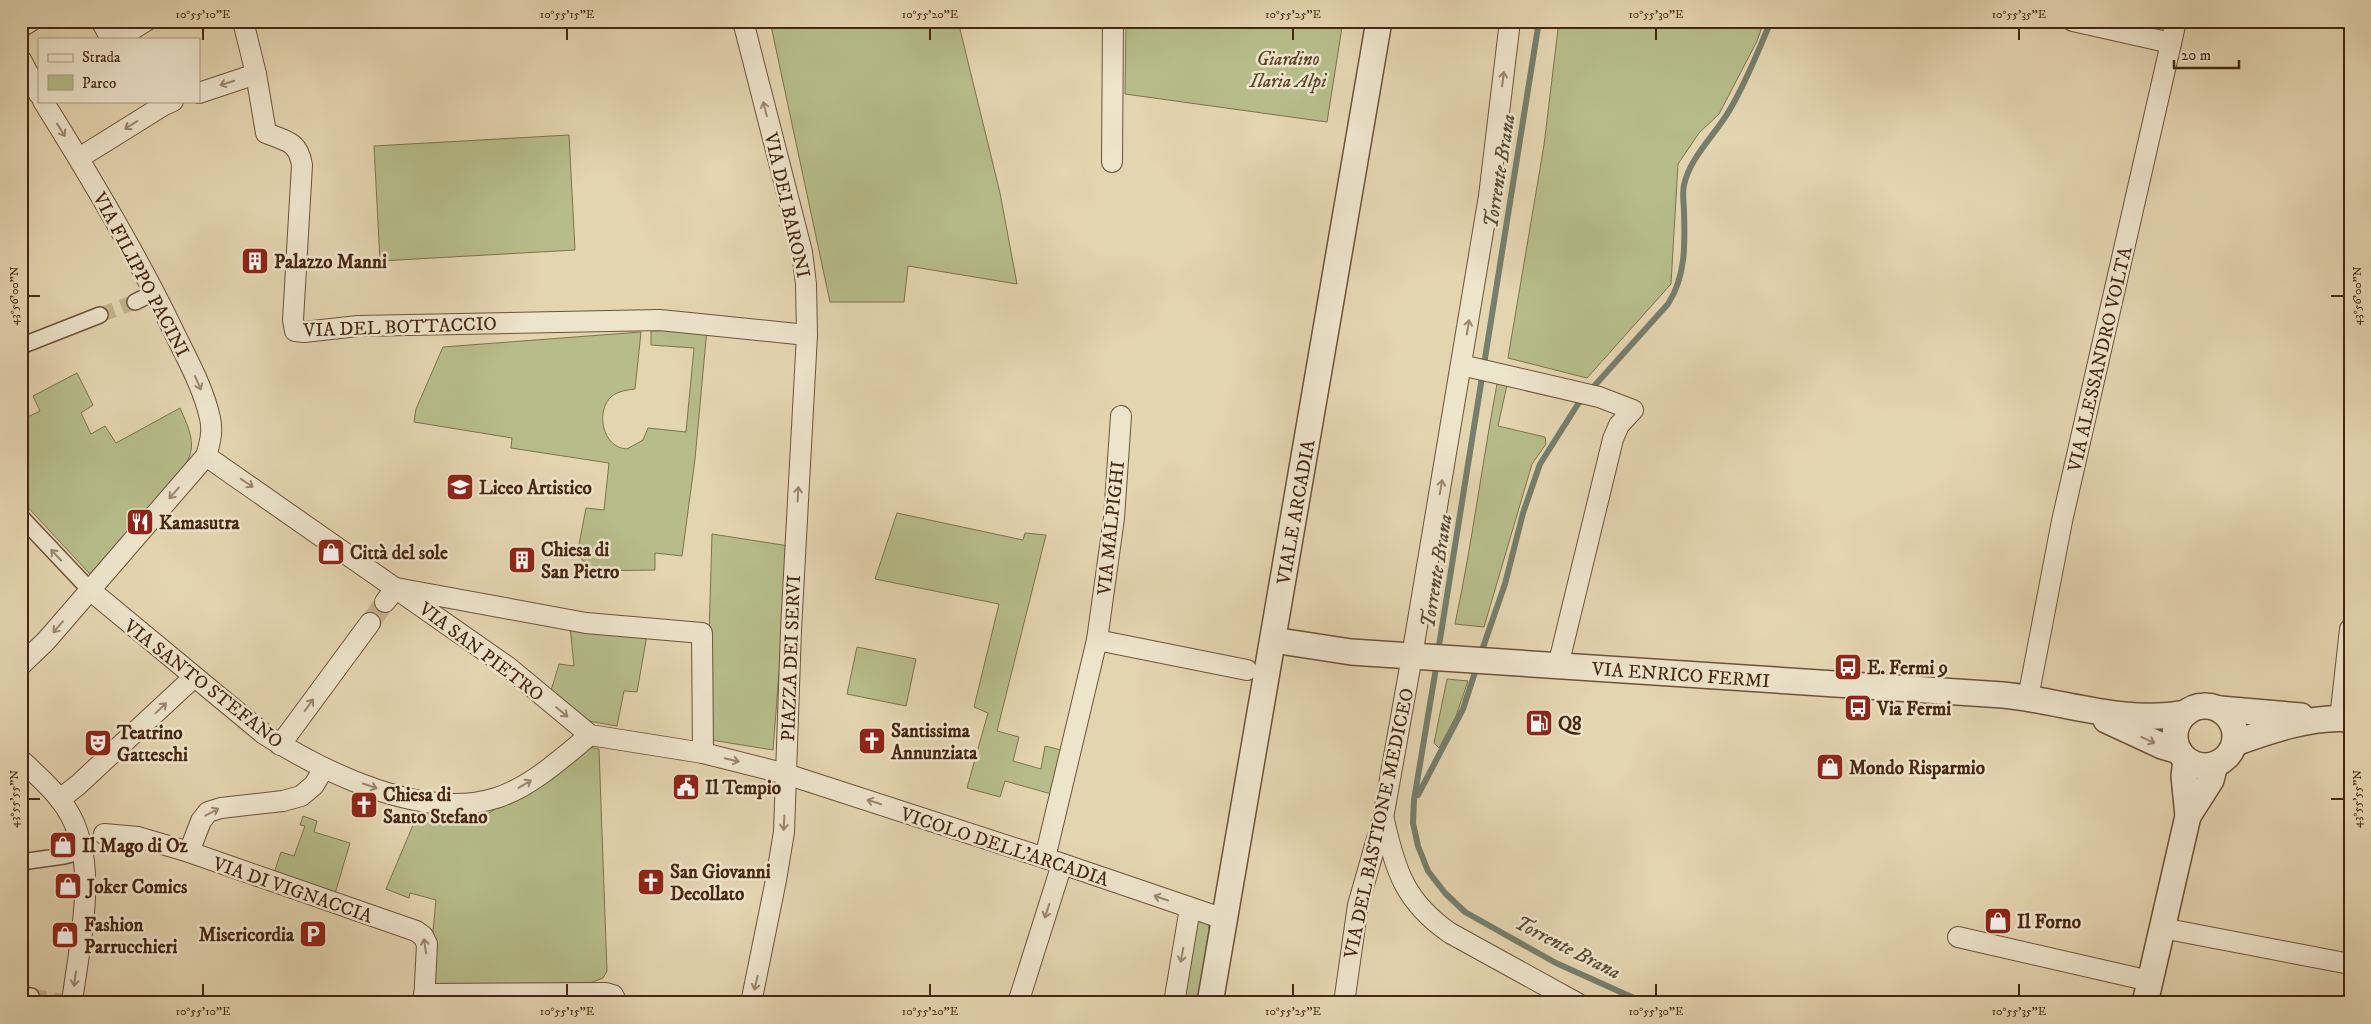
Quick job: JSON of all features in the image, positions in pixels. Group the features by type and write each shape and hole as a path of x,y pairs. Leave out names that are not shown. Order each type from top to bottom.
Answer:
{"street":[{"path":"21,26 31,21"},
{"path":"101,21 110,38"},
{"path":"119,38 146,21"},
{"name":"VIA DEL BOTTACCIO","path":"243,21 256,74 266,133 292,144 300,151 302,165 293,320 295,331 304,332 358,326 660,320 806,335"},
{"name":"VIA DEI BARONI","path":"743,21 802,252 806,284 806,335 796,543"},
{"path":"1112,162 1113,21"},
{"name":"VIALE ARCADIA","path":"1210,1003 1379,21"},
{"name":"VIA DEL BASTIONE MEDICEO","path":"1344,1003 1358,904 1383,818 1418,656 1467,367 1510,21"},
{"path":"2073,21 2171,43"},
{"name":"VIA ALESSANDRO VOLTA","path":"2028,698 2062,521 2176,21"},
{"name":"VIA FILIPPO PACINI","path":"21,60 35,92"},
{"path":"200,93 256,74"},
{"name":"VIA FILIPPO PACINI","path":"42,102 79,158 129,242 201,388 210,420 211,434 206,456"},
{"path":"79,158 170,102"},
{"path":"135,302 155,292"},
{"path":"21,346 100,316"},
{"path":"1467,367 1599,397 1633,410 1622,420 1613,439 1558,666"},
{"name":"VIA MALPIGHI","path":"1018,1003 1054,861 1096,640 1114,518 1121,416"},
{"path":"21,665 46,641 206,456"},
{"name":"VIA SAN PIETRO","path":"206,456 391,595 508,667 590,735"},
{"path":"21,518 90,590"},
{"name":"PIAZZA DEI SERVI","path":"751,1003 781,853 796,543"},
{"name":"VIA SANTO STEFANO","path":"90,590 193,678 280,745 324,768 412,800 455,805 474,804 510,793 530,781 590,735"},
{"path":"391,595 586,623 702,633 703,753"},
{"path":"280,745 370,623"},
{"path":"2340,719 2350,630"},
{"path":"1096,640 1247,670"},
{"name":"VIA ENRICO FERMI","path":"1273,640 1334,650 2028,698 2088,711 2150,718 2186,714"},
{"path":"60,799 78,785 193,678"},
{"path":"1958,937 2147,992 2188,816 2182,755 2175,736 2176,728 2186,714 2202,706 2220,710 2340,719"},
{"path":"2182,755 2197,766 2215,765 2230,755 2235,743 2233,724 2220,710"},
{"name":"VIA ENRICO FERMI","path":"2088,711 2182,755"},
{"path":"2235,743 2279,728 2340,719"},
{"path":"590,735 703,753 786,774"},
{"path":"21,760 60,799 91,839 85,893 67,1002"},
{"path":"2188,816 2211,780 2215,765"},
{"path":"189,852 201,821 208,812 220,808 277,802 301,796 314,785 324,768"},
{"name":"VICOLO DELL'ARCADIA","path":"786,774 1054,861 1224,919"},
{"path":"1383,818 1397,872 1412,896 1432,919 1450,934 1577,1003"},
{"name":"VIA DI VIGNACCIA","path":"91,839 138,837 189,852 420,934 427,944 424,998"},
{"path":"21,862 64,856 91,839"},
{"path":"1174,1003 1190,908"},
{"path":"2162,928 2350,964"},
{"path":"424,998 606,993 616,1000"}],"green space":[{"path":"770,21 958,21 1000,193 1017,284 908,266 904,302 830,302"},
{"name":"Giardino Ilaria Alpi","path":"1126,21 1343,21 1327,122 1125,94"},
{"path":"1559,21 1764,21 1757,41 1719,114 1699,133 1678,164 1671,284 1587,378 1508,358 1544,145"},
{"path":"569,135 575,250 380,261 374,146"},
{"path":"707,329 695,459 682,556 655,553 655,570 588,571 587,564 577,555 586,508 604,510 609,463 511,448 512,438 414,422 416,409 443,347 641,332 635,389 617,393 607,402 603,419 607,435 618,447 627,449 643,440 648,428 686,432 694,348 651,345 651,331"},
{"path":"77,373 93,405 81,413 91,434 105,426 116,443 180,408 191,438 191,453 183,468 90,574 21,500 21,420 40,411 33,396"},
{"path":"1497,384 1507,385 1498,426 1545,437 1546,444 1532,464 1484,627 1455,624 1467,564"},
{"path":"897,513 1023,540 1025,533 1046,535 997,731 1019,737 1013,761 1041,769 1045,746 1065,751 1055,795 1005,781 1000,797 967,788 988,713 974,707 999,604 875,579"},
{"path":"712,534 789,546 773,750 711,740 709,636"},
{"path":"570,626 647,635 637,692 624,691 617,726 588,721 550,694 559,664 574,666"},
{"path":"857,647 916,659 906,706 847,694"},
{"path":"1447,679 1468,681 1456,716 1439,748 1434,743"},
{"path":"589,747 599,749 607,971 603,978 590,983 431,986 436,900 410,893 409,898 386,889 419,811 454,817 489,813"},
{"path":"303,816 317,821 314,832 350,843 334,897 273,876 281,852 294,856 305,826 300,825"},
{"path":"1197,915 1208,924 1209,929 1198,1003 1183,1003"}],"waterway":[{"name":"Torrente Brana","path":"1438,652 1539,21"},
{"path":"1480,656 1505,584 1523,513 1540,464 1578,404 1668,304 1674,293 1683,260 1683,192 1687,175 1697,156 1735,100 1771,21"},
{"name":"Torrente Brana","path":"1437,662 1414,800 1413,823 1418,846 1428,871 1445,893 1465,912 1556,963 1645,1003"},
{"path":"1418,795 1463,709 1477,666"}],"tunnel":[{"path":"100,315 135,302"},
{"path":"370,623 385,602"},
{"path":"31,996 61,1001"}],"place":[{"name":"Palazzo Manni","path":"255,261"},
{"name":"Liceo Artistico","path":"460,487"},
{"name":"Kamasutra","path":"140,522"},
{"name":"Città del sole","path":"331,552"},
{"name":"Chiesa di San Pietro","path":"522,560"},
{"name":"E. Fermi 9","path":"1848,667"},
{"name":"Via Fermi","path":"1858,708"},
{"name":"Q8","path":"1539,723"},
{"name":"Santissima Annunziata","path":"872,741"},
{"name":"Teatrino Gatteschi","path":"98,743"},
{"name":"Mondo Risparmio","path":"1830,767"},
{"name":"Il Tempio","path":"686,787"},
{"name":"Chiesa di Santo Stefano","path":"364,805"},
{"name":"Il Mago di Oz","path":"63,845"},
{"name":"San Giovanni Decollato","path":"651,882"},
{"name":"Joker Comics","path":"68,886"},
{"name":"Il Forno","path":"1998,921"},
{"name":"Misericordia","path":"313,934"},
{"name":"Fashion Parrucchieri","path":"65,935"}]}
